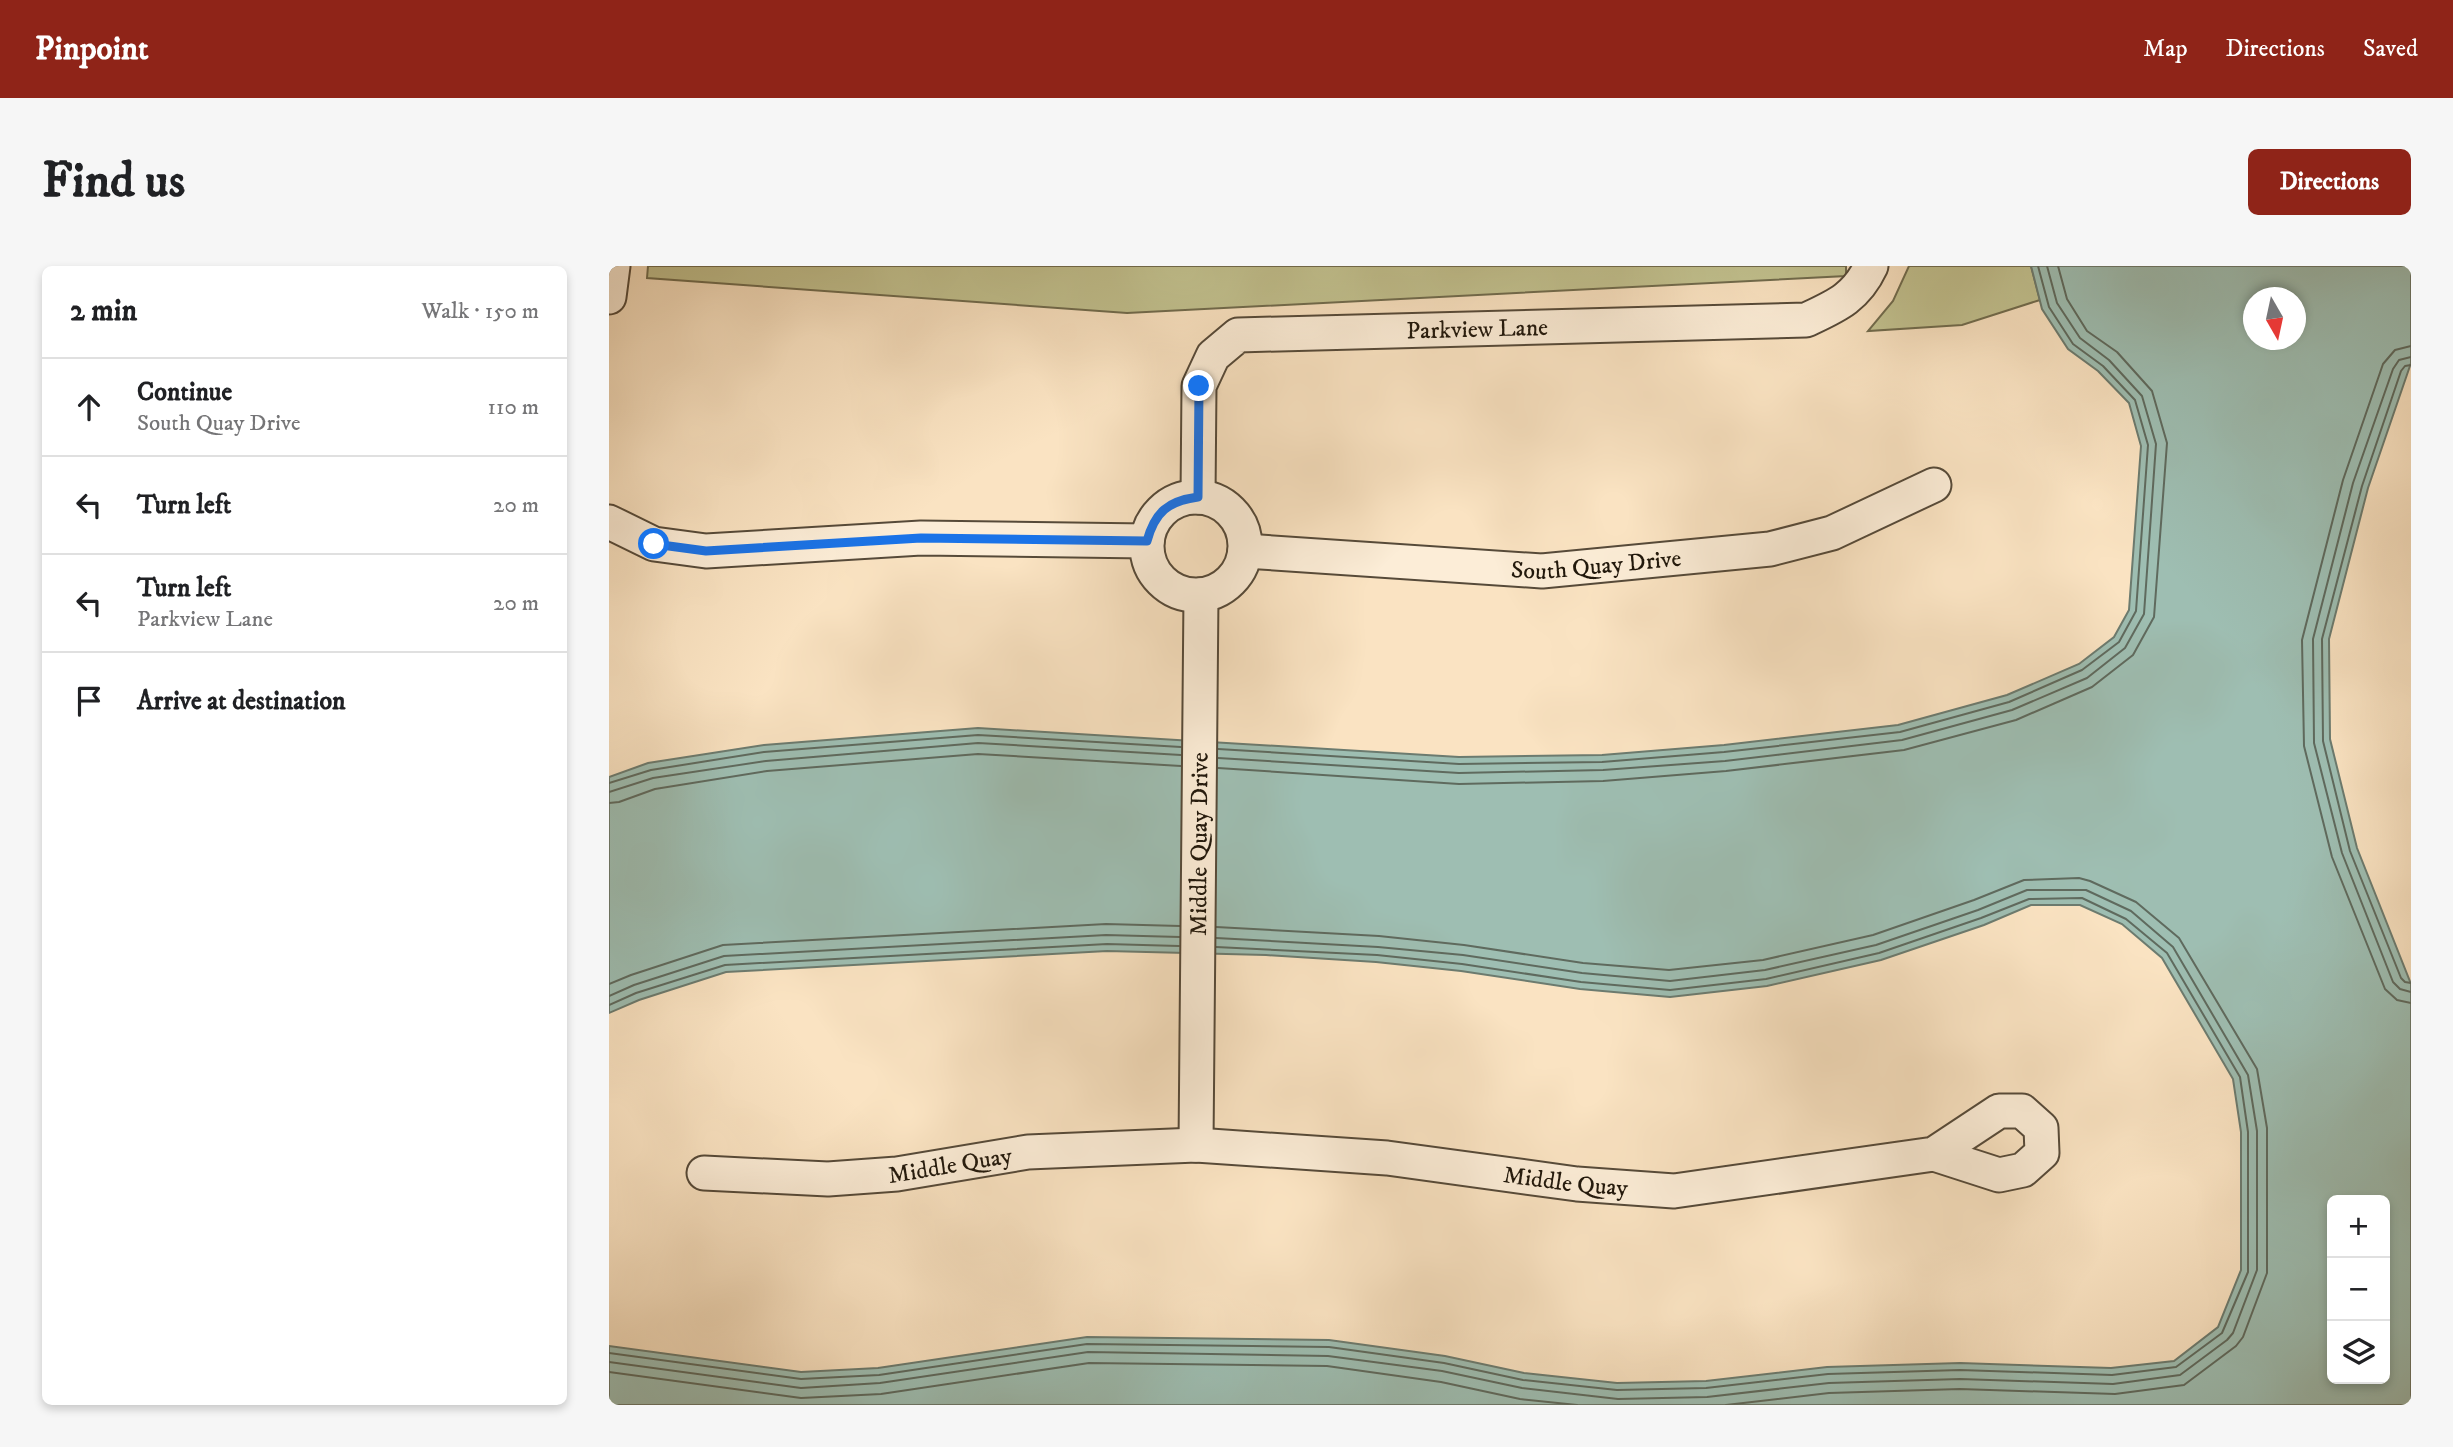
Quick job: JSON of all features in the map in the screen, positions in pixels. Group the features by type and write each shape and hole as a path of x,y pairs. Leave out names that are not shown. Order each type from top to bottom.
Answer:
{"street":[{"path":"609,297 613,266"},
{"name":"Parkview Lane","path":"1198,497 1199,386 1213,356 1238,335 1805,320 1842,303 1862,284 1871,266"},
{"name":"South Quay Drive","path":"1245,551 1556,570 1770,549 1832,533 1934,485"},
{"path":"1198,497 1215,501 1234,516 1243,531 1245,551 1240,568 1220,589 1201,595 1185,594 1164,583 1153,570 1147,554 1147,541 1151,524 1165,507 1181,499 1198,497"},
{"path":"609,522 654,544 706,551 921,538 1147,541"},
{"name":"Middle Quay Drive","path":"1196,1145 1201,595"},
{"name":"Middle Quay","path":"704,1173 828,1179 897,1174 1028,1152 1196,1145 1387,1158 1577,1184 1674,1191 1934,1154"}],"green space":[{"path":"648,266 1846,266 1846,276 1127,313 647,278"},
{"path":"1909,266 2031,266 2040,300 1962,325 1868,331 1893,301"}],"water":[{"path":"2031,266 2411,266 2411,363 2368,488 2329,639 2330,739 2357,848 2411,984 2411,1405 609,1405 609,1346 801,1372 878,1368 1087,1337 1329,1340 1445,1356 1524,1373 1617,1383 1706,1381 1827,1367 1960,1363 2111,1368 2174,1361 2218,1327 2241,1270 2241,1132 2233,1079 2162,958 2122,924 2080,905 2031,905 1984,925 1881,960 1767,986 1670,997 1580,989 1461,971 1376,962 1266,955 1107,951 726,972 639,1000 609,1013 609,777 648,763 764,745 978,728 1459,757 1602,755 1724,745 1898,725 2007,695 2079,664 2114,637 2129,610 2141,446 2129,403 2098,371 2068,349 2042,309"}],"route":[{"path":"654,544 706,551 921,538 1147,541 1151,524 1165,507 1181,499 1198,497 1199,386"}]}
